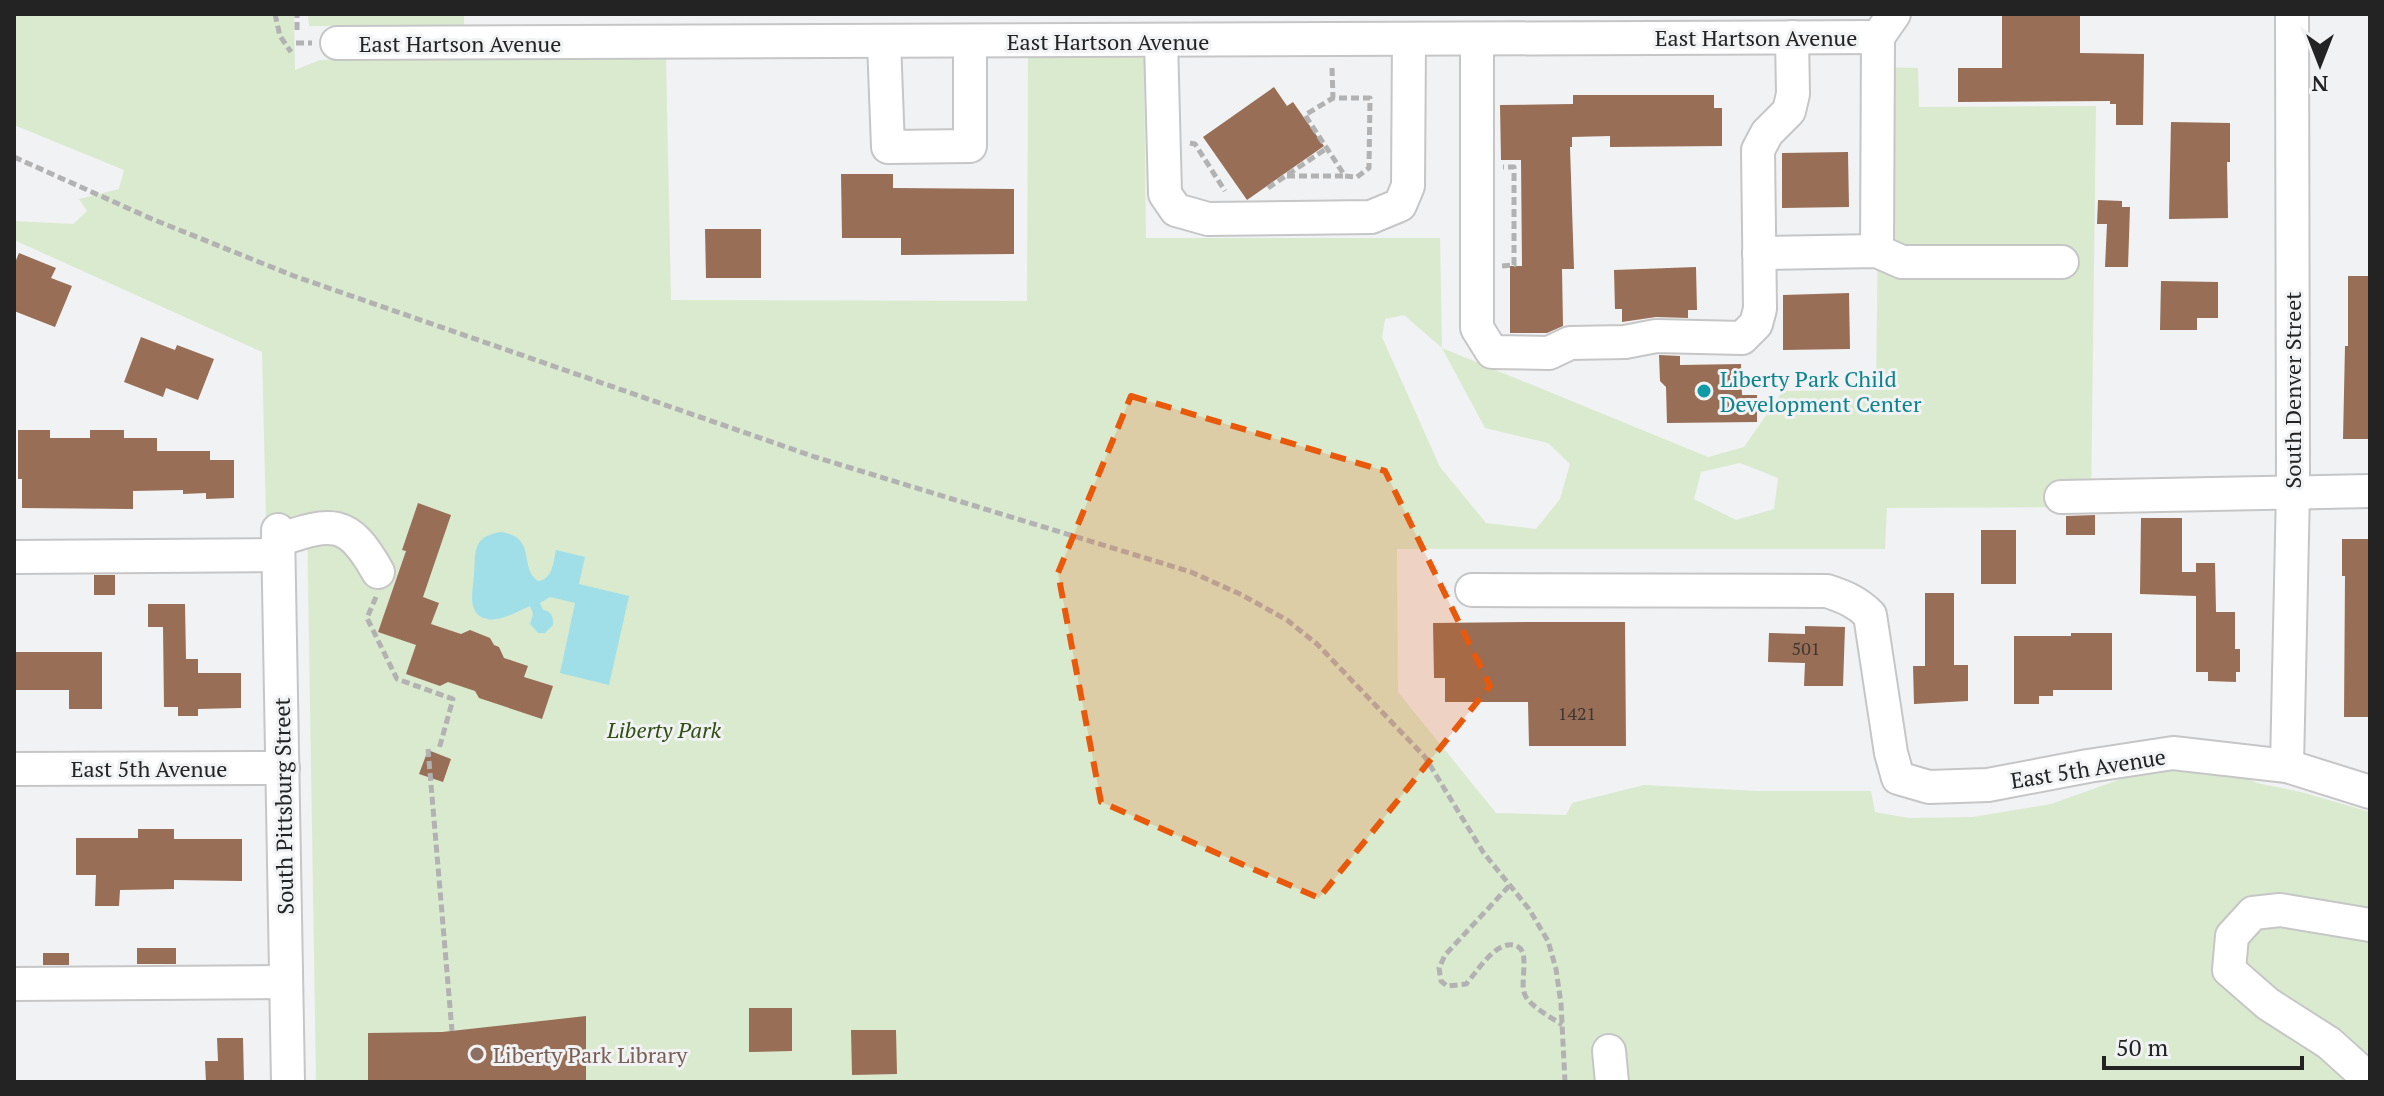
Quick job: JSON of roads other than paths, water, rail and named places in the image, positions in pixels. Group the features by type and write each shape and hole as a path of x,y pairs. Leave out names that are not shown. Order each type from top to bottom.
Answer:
{"street":[{"name":"South Denver Street","path":"2287,766 2293,491 2292,14"},
{"name":"East Hartson Avenue","path":"337,43 970,41 1100,27 1161,41 1477,39 1543,26 1694,26 1792,37 1886,26"},
{"path":"1877,251 1886,26"},
{"path":"1477,39 1477,328 1492,352 1549,353 1570,343 1625,342 1656,336 1742,338 1756,324 1760,309 1758,150 1767,133 1789,111 1793,94 1792,37"},
{"path":"1161,41 1165,194 1176,210 1208,219 1371,217 1400,205 1408,186 1409,39"},
{"path":"884,42 888,147 970,146 970,41"},
{"path":"1759,253 1877,251 1902,262 2062,262"},
{"path":"2061,497 2370,491"},
{"path":"14,557 278,541 328,526 346,531 366,550 378,572"},
{"name":"South Pittsburg Street","path":"278,541 288,1082"},
{"name":"East 5th Avenue","path":"1472,590 1827,591 1844,597 1860,605 1870,615 1891,753 1898,778 1929,787 1988,785 2173,753 2287,766 2370,792"},
{"name":"East 5th Avenue","path":"14,769 283,768"},
{"path":"2370,925 2280,910 2253,913 2232,936 2229,970 2268,1004 2329,1043 2370,1080"},
{"path":"14,984 286,982"}],"water":[{"path":"500,532 519,540 532,575 538,581 549,574 556,550 585,557 579,584 629,596 609,685 560,673 575,603 550,597 540,603 553,619 553,625 545,633 538,633 530,624 533,614 530,606 498,619 487,619 476,612 472,595 475,553 484,538"}],"place":[{"name":"Liberty Park Child Development Center","path":"1704,391"},
{"name":"Liberty Park Library","path":"477,1054"}],"park label":[{"name":"Liberty Park","path":"664,729"}]}
